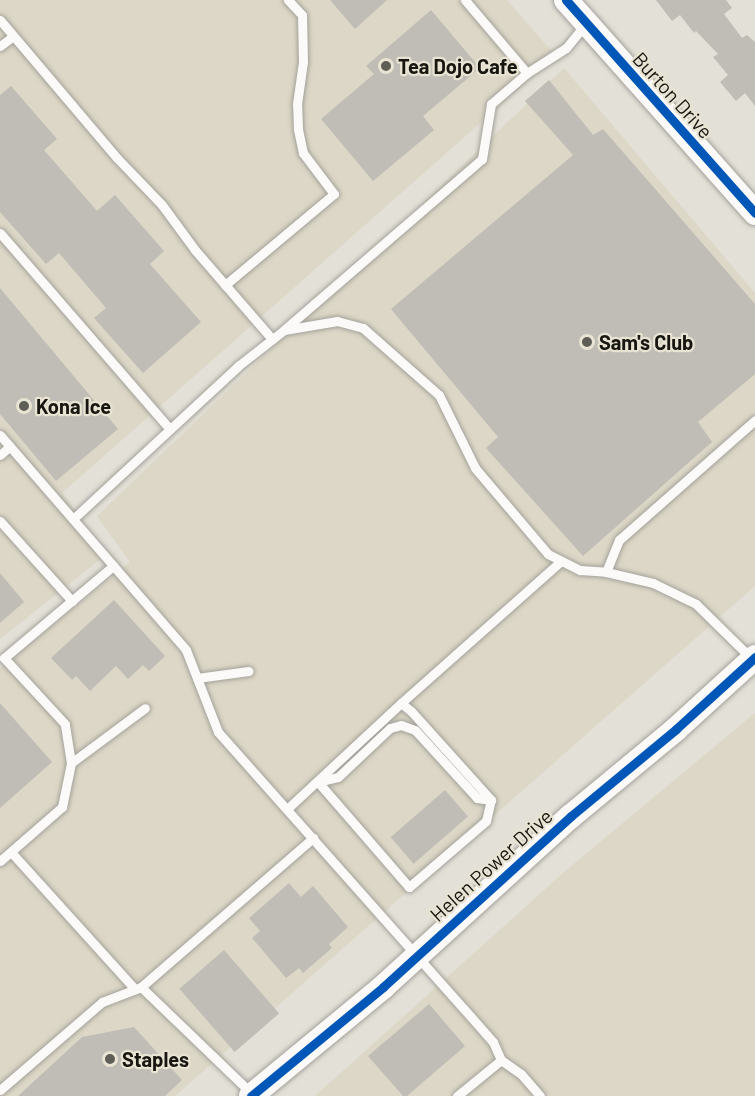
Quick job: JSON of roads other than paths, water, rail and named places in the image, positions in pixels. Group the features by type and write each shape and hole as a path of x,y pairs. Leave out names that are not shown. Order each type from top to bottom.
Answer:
{"street":[{"name":"Burton Drive","path":"566,0 755,213"},
{"name":"Helen Power Drive","path":"253,1096 418,956 570,816 676,729 754,660"}],"lane":[{"path":"225,285 334,194 303,153 298,129 297,104 303,62 302,15 288,0"},
{"path":"465,0 527,73"},
{"path":"0,20 162,205 225,285 272,339"},
{"path":"73,519 238,366 284,330 482,159 491,104 527,73 566,48 586,23"},
{"path":"0,46 12,36"},
{"path":"0,233 170,429"},
{"path":"284,330 337,321 363,328 439,395 475,468 548,554 580,570 606,572 653,583 696,604 754,660"},
{"path":"606,572 620,540 755,420"},
{"path":"0,435 186,650 218,732 493,1042 501,1060 521,1074 540,1096"},
{"path":"0,455 10,446"},
{"path":"0,521 72,601"},
{"path":"287,809 401,703 560,562"},
{"path":"0,861 62,807 71,763 65,724 4,658 113,566"},
{"path":"197,678 249,671"},
{"path":"401,703 411,711 492,800"},
{"path":"71,763 146,708"},
{"path":"318,782 338,777 390,728 401,725 415,730 477,798 492,800"},
{"path":"318,782 409,887 486,821 492,800"},
{"path":"0,1090 102,1002 138,988 312,838"},
{"path":"11,852 138,988 253,1096"},
{"path":"457,1096 501,1060"}],"place":[{"name":"Tea Dojo Cafe","path":"386,66"},
{"name":"Sam's Club","path":"587,342"},
{"name":"Kona Ice","path":"24,406"},
{"name":"Staples","path":"110,1059"}]}
